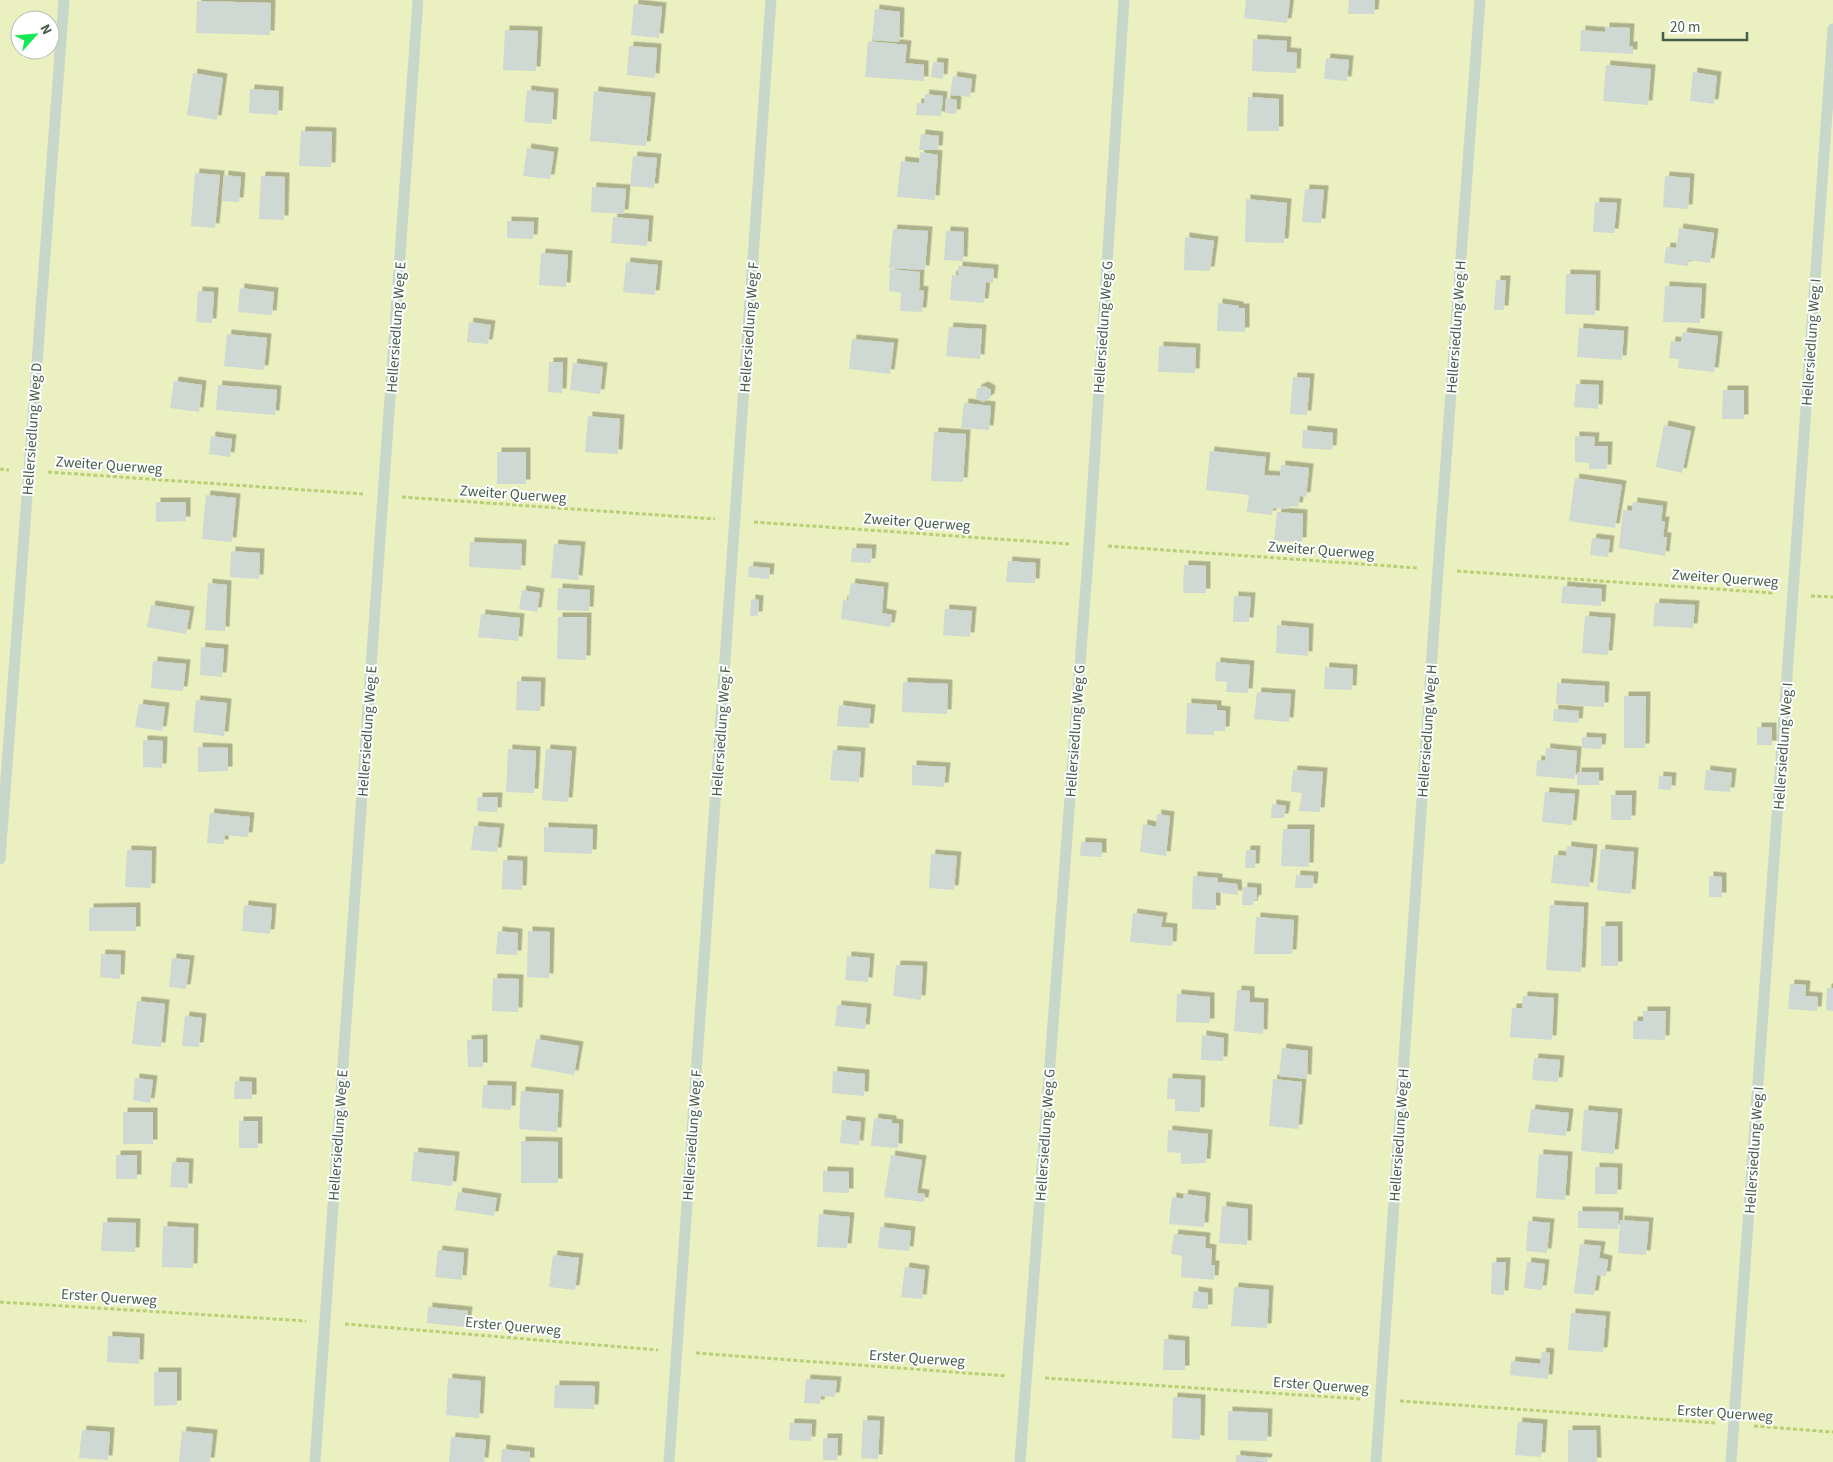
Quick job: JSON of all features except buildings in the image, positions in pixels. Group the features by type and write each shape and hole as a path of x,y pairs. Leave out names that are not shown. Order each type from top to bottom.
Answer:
{"lane":[{"name":"Hellersiedlung Weg D","path":"0,859 64,0"},
{"name":"Hellersiedlung Weg E","path":"315,1462 418,0"},
{"name":"Hellersiedlung Weg F","path":"669,1462 771,0"},
{"name":"Hellersiedlung Weg G","path":"1020,1462 1089,545 1124,0"},
{"name":"Hellersiedlung Weg H","path":"1376,1462 1438,569 1480,0"},
{"name":"Hellersiedlung Weg I","path":"1731,1462 1833,29"}],"path":[{"name":"Zweiter Querweg","path":"0,469 1833,597"},
{"name":"Erster Querweg","path":"0,1302 325,1322 1027,1377 1833,1432"}],"green space":[{"path":"0,0 1833,0 1833,1462 0,1462"}]}
